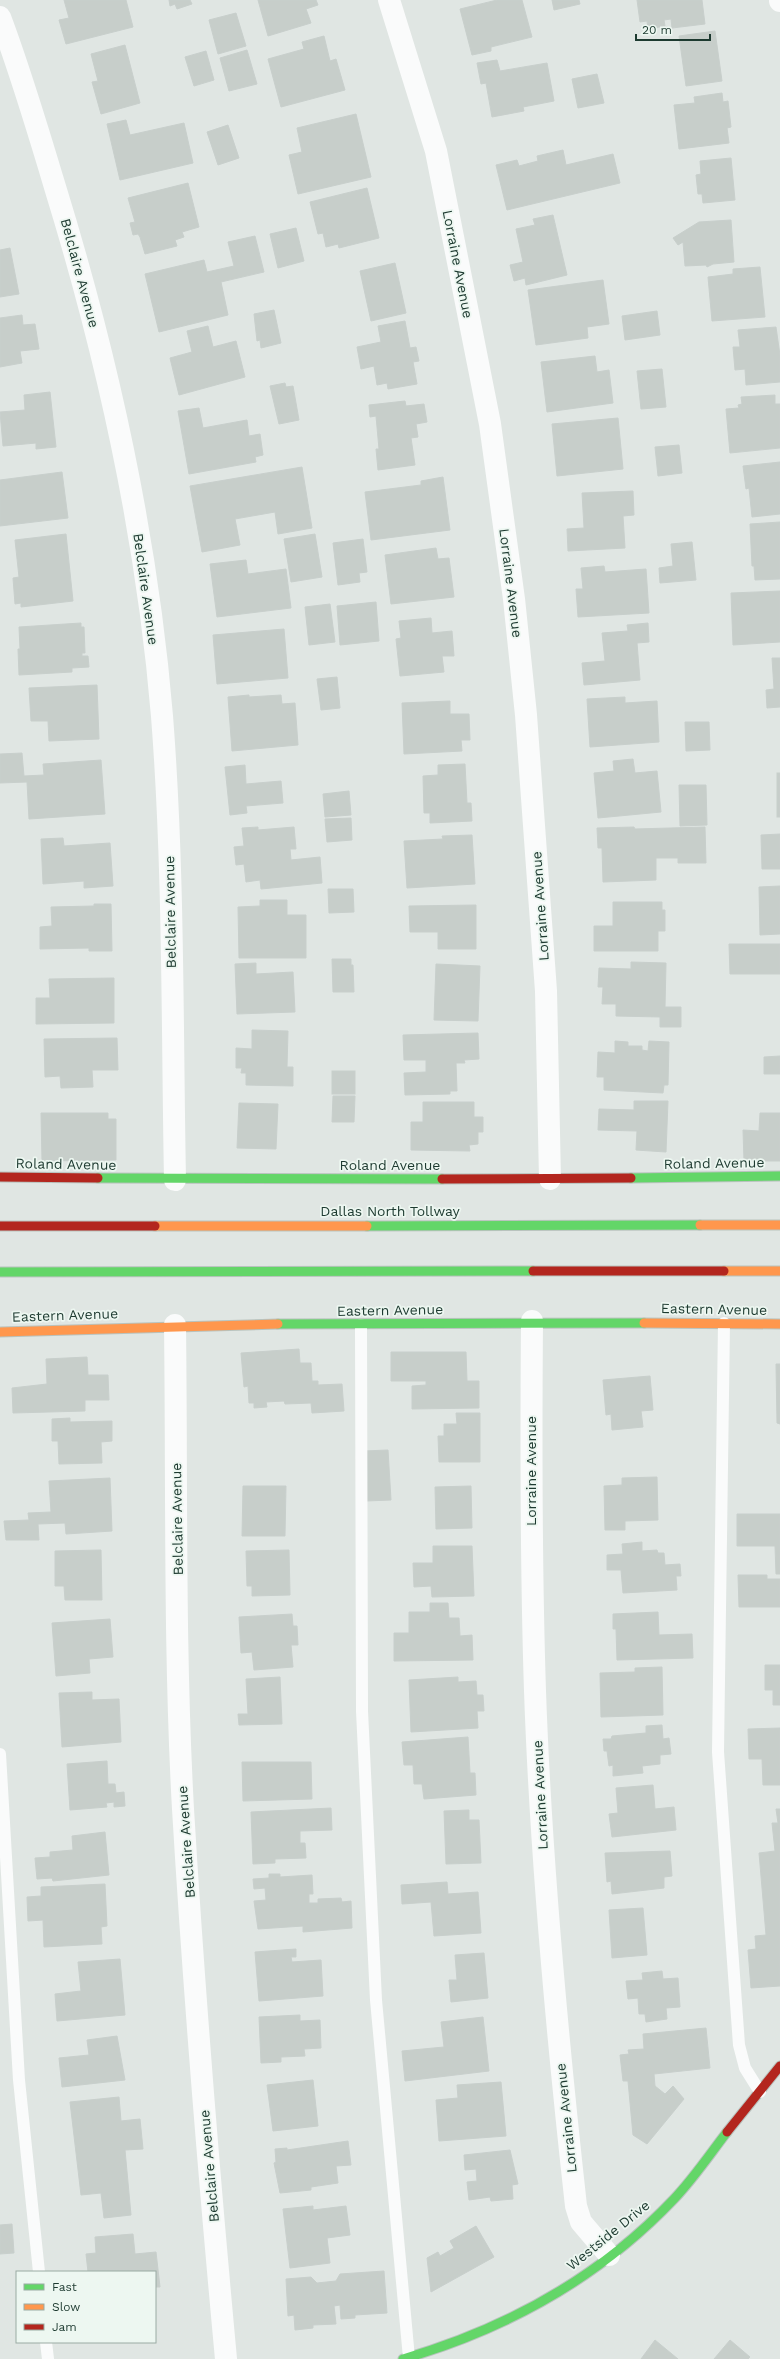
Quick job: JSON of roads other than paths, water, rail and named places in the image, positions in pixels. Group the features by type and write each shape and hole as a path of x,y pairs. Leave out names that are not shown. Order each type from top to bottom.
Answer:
{"main road":[{"name":"Roland Avenue","path":"0,1177 175,1180 550,1179 780,1176"},
{"name":"Dallas North Tollway","path":"0,1226 780,1225"},
{"path":"0,1272 780,1271"},
{"name":"Eastern Avenue","path":"0,1332 175,1324 532,1322 780,1324"},
{"name":"Westside Drive","path":"414,2357 458,2343 531,2309 609,2256 637,2233 674,2198 780,2066"}],"street":[{"name":"Lorraine Avenue","path":"389,0 436,151 490,424 514,599 526,715 546,991 550,1179"},
{"name":"Belclaire Avenue","path":"0,17 20,70 72,241 110,383 133,499 150,607 162,715 169,823 175,1180"},
{"name":"Lorraine Avenue","path":"532,1322 531,1487 535,1692 543,1850 558,2043 576,2206 582,2222 609,2256"},
{"name":"Belclaire Avenue","path":"175,1324 179,1660 183,1807 210,2182 226,2359"}],"lane":[{"path":"724,1323 718,1752 739,2044 745,2068 760,2092"},
{"path":"361,1324 362,1711 376,2000 414,2357"},
{"path":"0,1754 19,2073 39,2271"},
{"path":"46,2343 48,2359"}]}
